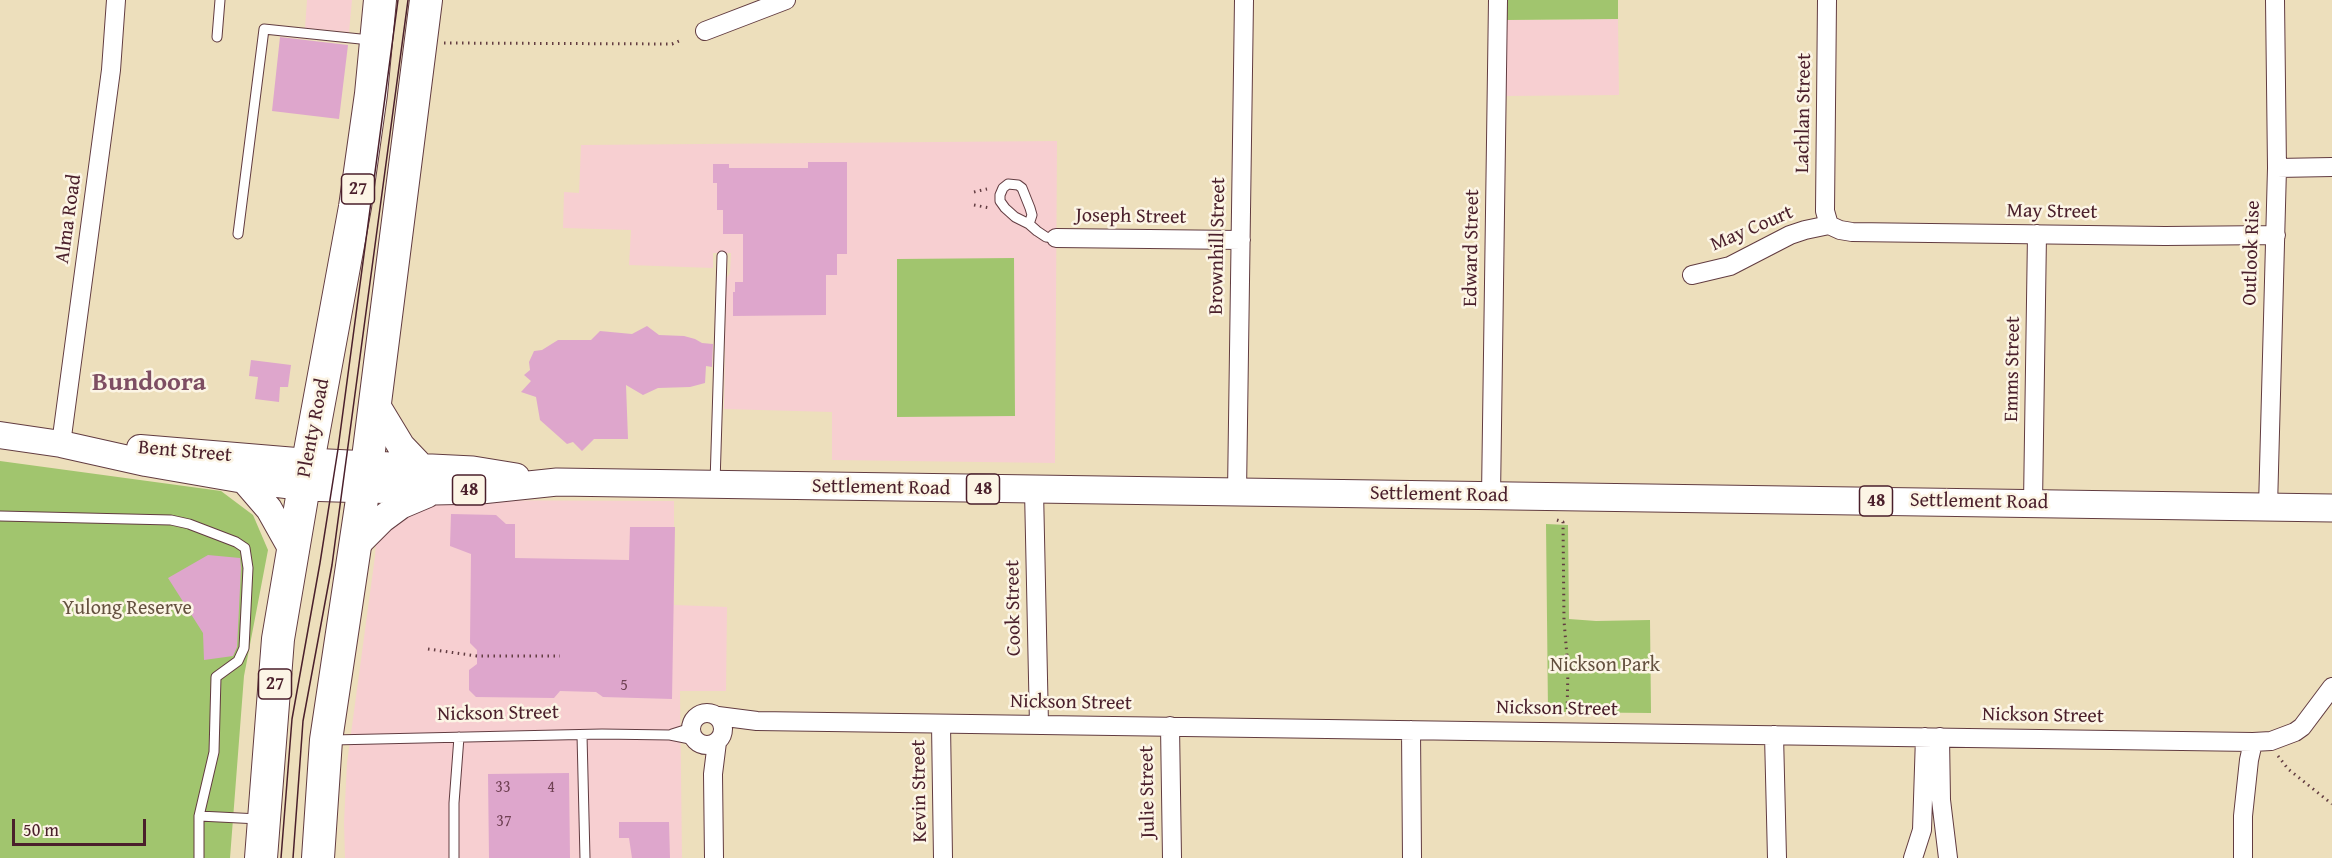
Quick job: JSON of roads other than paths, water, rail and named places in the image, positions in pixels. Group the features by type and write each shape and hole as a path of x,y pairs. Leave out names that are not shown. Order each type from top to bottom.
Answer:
{"highway":[{"name":"Plenty Road","path":"261,858 278,639 305,474 356,207 380,0"},
{"name":"27","path":"318,858 326,740 375,403 426,0"}],"main road":[{"path":"354,547 382,519 428,480 401,446 375,403"},
{"name":"Bent Street","path":"0,435 62,444 146,463 244,480 305,474"},
{"name":"Bent Street","path":"62,444 171,449 276,461 305,474"},
{"name":"Settlement Road","path":"305,474 428,480 473,470 547,482 2332,508"},
{"path":"244,480 269,509 292,550"}],"street":[{"name":"Alma Road","path":"62,444 110,80 116,0"},
{"path":"705,31 786,0"},
{"name":"Brownhill Street","path":"1237,492 1244,0"},
{"name":"Edward Street","path":"1491,496 1498,0"},
{"name":"Lachlan Street","path":"1827,0 1825,211 1829,225"},
{"name":"Outlook Rise","path":"2268,507 2277,168 2275,0"},
{"path":"2277,168 2332,167"},
{"name":"May Street","path":"1829,225 1852,232 2276,235"},
{"name":"May Court","path":"1692,275 1730,266 1790,235 1829,225"},
{"name":"Emms Street","path":"2033,503 2037,234"},
{"name":"Joseph Street","path":"1056,238 1241,240"},
{"name":"Cook Street","path":"1034,490 1039,725"},
{"name":"Nickson Street","path":"708,733 757,721 2262,742 2287,737 2302,728 2332,687"},
{"name":"Kevin Street","path":"941,724 943,858"},
{"name":"Julie Street","path":"1170,726 1172,858"},
{"path":"1411,730 1412,858"},
{"path":"708,733 713,774 714,858"},
{"path":"1774,735 1777,858"},
{"path":"1912,858 1922,830 1932,737"},
{"path":"1932,737 1948,858"},
{"path":"2243,858 2243,816 2249,760 2262,742"}],"lane":[{"path":"217,37 220,0"},
{"path":"238,234 264,29 376,41"},
{"path":"1029,224 1046,237 1056,238"},
{"path":"715,485 722,256"},
{"path":"0,516 171,520 189,524 236,542 245,548 248,568 244,648 238,661 216,677 214,752 199,816 198,858"},
{"name":"Nickson Street","path":"326,740 708,733"},
{"path":"582,735 585,858"},
{"path":"454,858 454,803 459,737"},
{"path":"199,816 265,819"}],"tram line":[{"path":"281,858 292,719 338,449 398,0"},
{"path":"293,858 303,721 332,565 408,0"}],"district":[{"name":"Bundoora","path":"149,383"}],"park label":[{"name":"Yulong Reserve","path":"127,609"},
{"name":"Nickson Park","path":"1605,666"}]}
